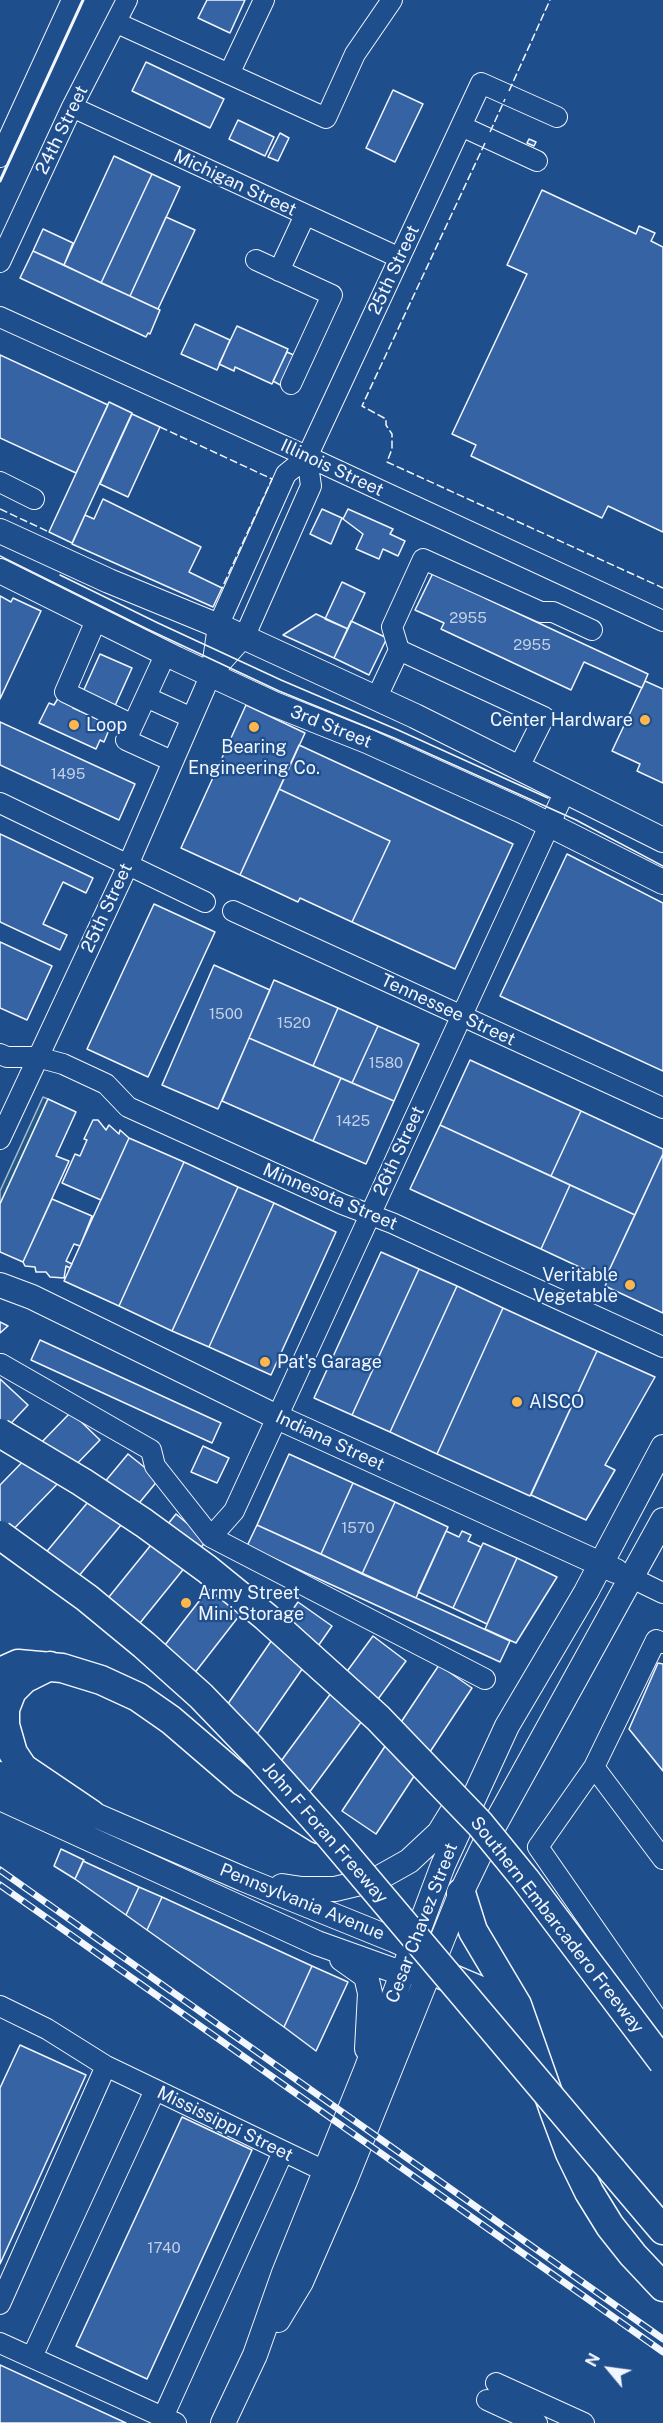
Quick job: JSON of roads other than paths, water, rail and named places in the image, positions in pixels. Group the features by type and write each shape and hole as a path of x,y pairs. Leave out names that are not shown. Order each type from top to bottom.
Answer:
{"highway":[{"name":"Southern Embarcadero Freeway","path":"0,1433 82,1482 198,1562 266,1617 363,1704 480,1824 525,1879 663,2062"},
{"name":"John F Foran Freeway","path":"0,1535 87,1598 201,1696 253,1750 329,1835 663,2230"},
{"path":"0,1672 18,1664 56,1667 100,1680 138,1697 171,1720 242,1781 329,1835"},
{"path":"56,1667 24,1679 12,1691 5,1709 5,1725 13,1753 23,1768 91,1814"},
{"path":"461,1893 473,1931 517,2005 570,2153 589,2192 610,2226 663,2287"},
{"path":"431,1970 483,1992 527,2032"}],"main road":[{"path":"0,531 109,581 218,626 376,699 663,840"},
{"name":"3rd Street","path":"0,571 274,704 392,752 550,824 663,882"},
{"name":"Indiana Street","path":"0,1285 32,1297 277,1417 632,1578"},
{"name":"Cesar Chavez Street","path":"223,2423 255,2355 301,2282 366,2070 443,1865 507,1726 601,1565 663,1447"},
{"name":"Cesar Chavez Street","path":"335,2176 431,1970 461,1893 493,1827 663,1520"},
{"path":"243,1879 302,1889 335,1889 377,1879 404,1864 439,1833 507,1726"},
{"name":"Pennsylvania Avenue","path":"0,1774 243,1879 411,1948 431,1970"},
{"name":"Pennsylvania Avenue","path":"0,1798 317,1943 401,1973 431,1970"},
{"path":"317,1943 359,1969 366,1976 370,1993 366,2070"}],"street":[{"path":"0,157 50,29 72,0"},
{"name":"24th Street","path":"0,262 72,106 127,0"},
{"path":"230,74 264,0"},
{"path":"117,22 326,118 355,54 392,0"},
{"name":"25th Street","path":"0,1139 128,865 211,674 218,626 286,474 307,457 481,83 557,117"},
{"name":"Michigan Street","path":"72,106 400,258"},
{"path":"461,126 537,161"},
{"path":"279,271 305,215"},
{"path":"256,260 332,295 291,384"},
{"name":"Illinois Street","path":"0,317 663,621"},
{"name":"25th Street","path":"211,674 244,638 311,486 307,457"},
{"path":"0,482 34,499"},
{"path":"376,699 399,650 392,627 423,559 540,612 553,612 592,630"},
{"path":"97,618 65,692 133,725"},
{"path":"399,650 544,717 518,769"},
{"path":"166,653 126,740 172,761"},
{"path":"146,698 192,718"},
{"name":"26th Street","path":"211,1537 234,1511 565,792"},
{"path":"0,803 205,902"},
{"name":"Tennessee Street","path":"233,911 663,1108"},
{"name":"Minnesota Street","path":"0,1054 7,1058 37,1057 63,1064 106,1084 128,1107 663,1347"},
{"path":"1,1364 151,1450 155,1466 211,1537 484,1679"},
{"name":"Indiana Street","path":"632,1578 663,1593"},
{"path":"663,1642 656,1640 594,1767 538,1847 663,2026"},
{"path":"594,1767 663,1859"},
{"name":"Mississippi Street","path":"0,2006 47,2029 106,2067 335,2176"},
{"path":"0,2304 106,2067"},
{"path":"32,2357 154,2090"},
{"path":"0,2343 170,2420 283,2152"},
{"path":"537,2423 492,2392 584,2423"}],"tram line":[{"path":"0,556 279,691 394,738 576,820 663,866"},
{"path":"60,575 281,680 548,798"}],"railway":[{"path":"0,1870 663,2339"},
{"path":"0,1885 663,2352"}],"place":[{"name":"Center Hardware","path":"645,720"},
{"name":"Loop","path":"74,725"},
{"name":"Bearing Engineering Co.","path":"254,727"},
{"name":"Veritable Vegetable","path":"630,1285"},
{"name":"Pat's Garage","path":"265,1362"},
{"name":"AISCO","path":"517,1402"},
{"name":"Army Street Mini Storage","path":"186,1603"}]}
